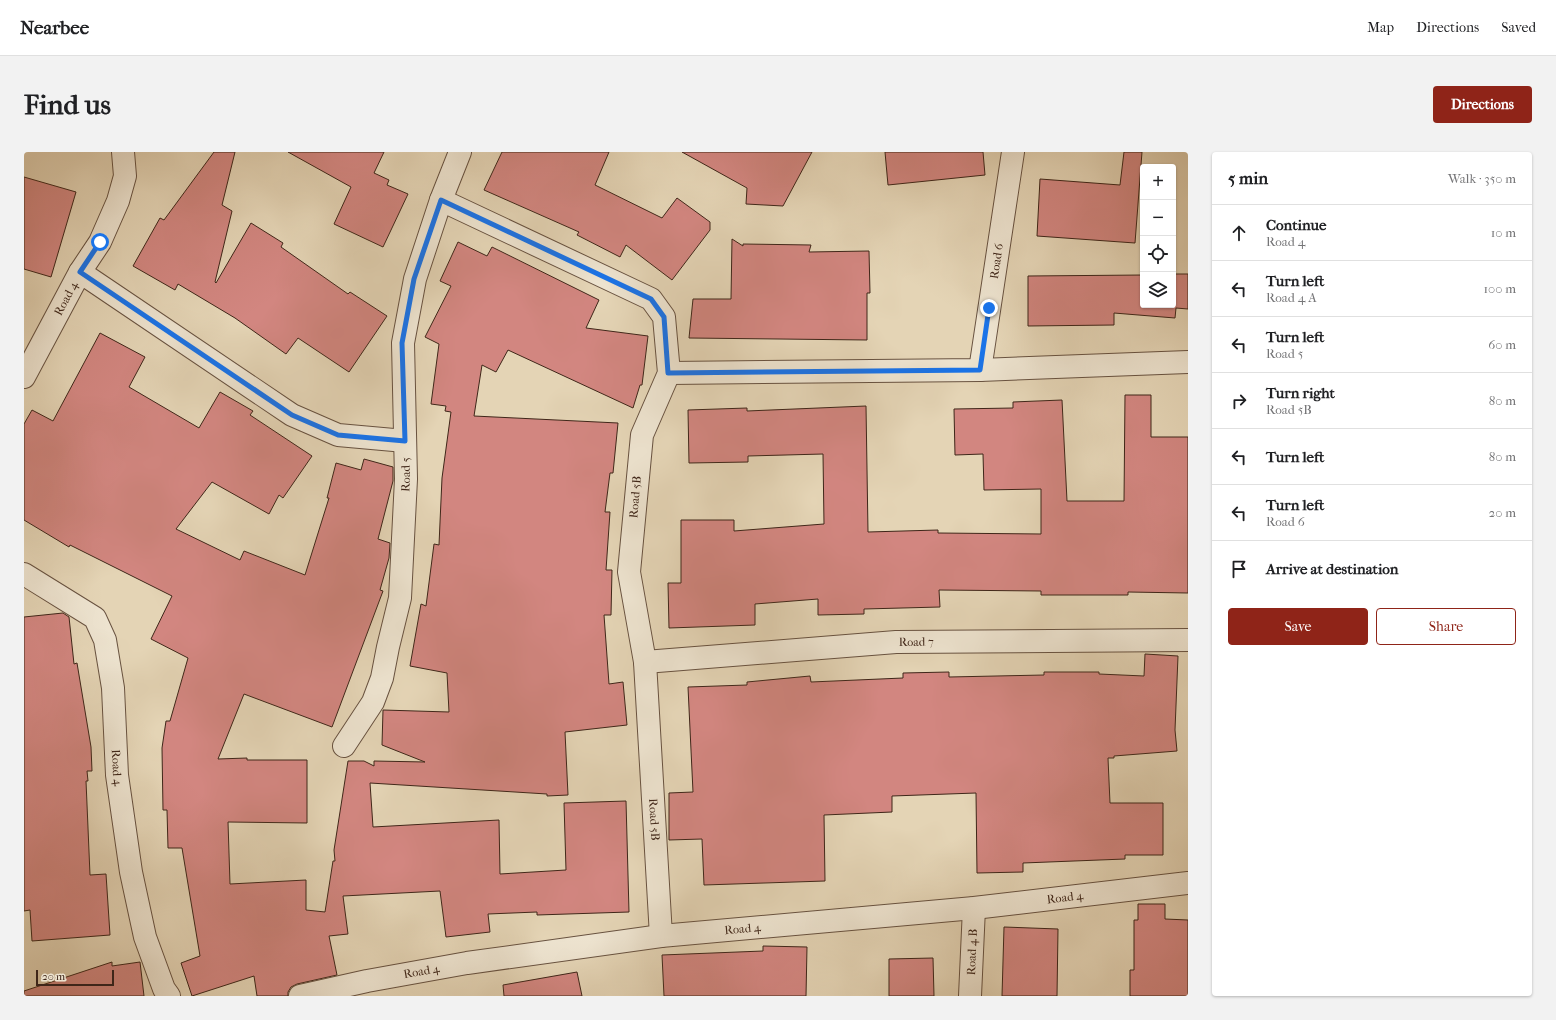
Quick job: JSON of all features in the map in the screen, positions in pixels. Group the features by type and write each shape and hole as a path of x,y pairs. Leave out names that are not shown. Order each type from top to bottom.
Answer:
{"street":[{"name":"Road 4","path":"24,377 80,272 100,242 118,201 125,176 123,152"},
{"name":"Road 5","path":"344,746 372,702 382,678 400,598 406,479 402,343 414,279 441,200 460,152"},
{"name":"Road 6","path":"980,370 1013,152"},
{"name":"Road 5B","path":"441,200 651,299 664,317 668,373 642,435 629,572 645,662 661,936"},
{"path":"80,272 292,415 338,435 405,441"},
{"path":"668,373 980,370 1188,362"},
{"name":"Road 4","path":"24,574 94,618 105,640 113,688 117,775 131,872 146,937 164,989 168,996"},
{"name":"Road 7","path":"645,662 896,642 1188,640"},
{"name":"Road 4","path":"300,996 367,981 467,963 661,936 974,908 1188,883"},
{"name":"Road 4 B","path":"970,996 974,908"}],"building":[{"path":"214,152 235,152 222,205 232,211 215,282 216,283 251,223 283,243 281,247 348,294 350,292 387,316 349,372 298,338 286,354 235,318 178,284 175,290 133,266 160,218 164,220"},
{"path":"288,152 384,152 374,173 389,180 387,185 408,194 383,247 334,224 351,187"},
{"path":"502,152 609,152 595,185 662,218 677,198 710,222 710,230 672,280 626,245 620,257 577,235 579,232 484,190"},
{"path":"682,152 812,152 783,206 746,204 747,188"},
{"path":"885,152 983,152 985,175 888,185"},
{"path":"1124,152 1142,152 1135,243 1037,236 1040,179 1120,185"},
{"path":"24,177 76,192 51,277 24,269"},
{"path":"732,239 743,246 743,244 811,245 809,252 869,251 870,293 867,293 867,340 689,338 693,299 731,299"},
{"path":"458,242 487,256 492,247 599,300 586,328 648,336 642,385 640,385 633,408 508,350 496,372 482,365 474,416 618,423 613,473 610,473 605,512 610,512 606,570 612,570 611,615 604,615 609,684 623,682 627,725 565,732 568,795 547,796 547,794 370,783 373,827 499,820 500,874 566,870 564,803 626,801 629,912 537,915 537,912 488,914 490,932 446,937 440,891 343,896 348,934 329,936 337,975 297,984 291,987 288,992 288,996 257,996 254,976 192,996 181,963 200,956 182,848 168,848 167,810 163,810 162,748 166,721 170,721 188,658 151,639 172,596 70,545 69,547 24,520 24,424 32,410 53,421 100,333 145,357 129,387 199,428 220,392 253,411 250,415 312,456 283,498 279,495 269,514 212,482 176,529 240,560 244,551 305,575 329,498 327,498 336,463 361,470 364,459 393,467 393,481 378,539 390,543 389,558 380,590 383,591 332,727 244,694 218,759 247,758 247,760 307,760 307,823 228,822 230,884 306,880 306,910 325,912 333,861 335,861 334,850 348,761 364,761 374,766 374,761 425,762 382,745 383,710 449,712 447,673 410,666 421,604 426,606 434,544 439,545 442,478 451,412 445,411 446,406 431,404 439,344 425,337 451,286 440,281"},
{"path":"1176,274 1188,274 1188,309 1176,308"},
{"path":"1140,275 1140,308 1176,308 1175,318 1114,313 1114,325 1028,326 1028,276"},
{"path":"1125,395 1151,395 1151,437 1188,437 1188,593 1128,592 1128,595 1041,595 1041,591 939,590 940,607 864,609 864,614 818,615 818,599 755,604 755,625 669,628 668,583 681,583 681,520 734,520 734,531 824,524 823,454 748,456 748,462 689,463 688,410 747,408 747,411 866,406 868,532 938,530 938,533 1041,534 1041,489 984,490 983,454 955,455 954,409 1013,408 1013,402 1062,400 1067,501 1124,501"},
{"path":"63,613 69,617 74,664 77,663 91,747 92,771 87,771 88,781 86,781 90,875 106,874 110,935 32,941 30,910 24,911 24,617"},
{"path":"1145,654 1178,656 1175,730 1177,751 1114,756 1114,758 1108,758 1110,803 1163,803 1163,855 1125,855 1125,859 1023,863 1023,872 977,873 976,793 892,796 892,812 824,815 825,881 704,885 702,839 669,840 669,793 693,792 688,687 747,685 747,682 810,676 811,682 903,678 903,673 949,672 949,677 1044,675 1044,672 1099,672 1099,674 1144,676"},
{"path":"1138,904 1165,904 1165,919 1188,920 1188,996 1130,996 1130,970 1134,970 1134,920 1138,920"},
{"path":"1004,927 1058,929 1057,996 1002,996"},
{"path":"763,946 807,947 806,996 664,996 662,955 763,951"},
{"path":"933,958 934,996 889,996 889,959"},
{"path":"112,962 112,966 140,962 144,996 24,996 24,991"},
{"path":"577,972 582,996 504,996 503,985"}],"route":[{"path":"100,242 80,272 292,415 338,435 405,441 402,343 414,279 441,200 651,299 664,317 668,373 980,370 989,308"}]}
